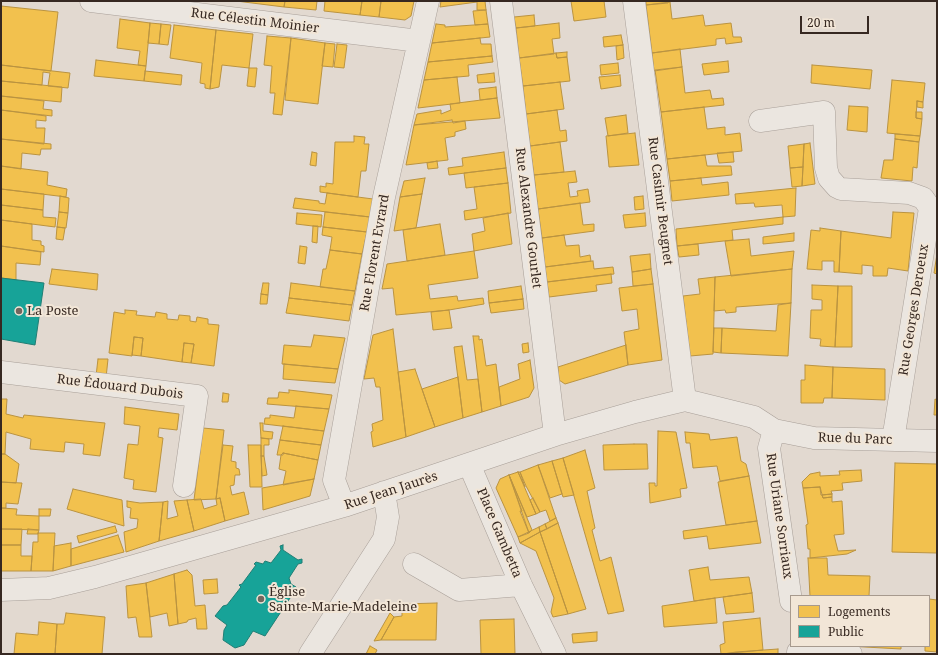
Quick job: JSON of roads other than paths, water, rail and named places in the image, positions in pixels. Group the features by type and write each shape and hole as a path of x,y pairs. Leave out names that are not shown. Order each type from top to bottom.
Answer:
{"street":[{"name":"Rue Célestin Moinier","path":"91,1 419,41"},
{"name":"Rue Florent Evrard","path":"344,506 334,480 384,197 428,1"},
{"name":"Rue Alexandre Gourlet","path":"501,1 555,435"},
{"name":"Rue Casimir Beugnet","path":"634,1 685,400"},
{"name":"Rue Georges Deroeux","path":"760,121 824,112 826,168 828,178 837,187 841,189 909,193 924,198 930,208 892,440"},
{"name":"Rue Édouard Dubois","path":"1,372 197,396 184,486"},
{"name":"Rue Jean Jaurès","path":"1,590 48,588 95,577 344,506 555,435 635,412 685,400 754,417 774,430"},
{"name":"Rue du Parc","path":"774,430 814,438 937,441"},
{"name":"Rue Uriane Sorriaux","path":"774,430 769,448 790,595"},
{"name":"Place Gambetta","path":"414,564 458,590 521,584 469,464"},
{"path":"310,654 384,539 388,517 384,492"},
{"path":"521,584 555,654"},
{"path":"798,650 851,654"}],"place":[{"name":"La Poste","path":"19,311"},
{"name":"Église Sainte-Marie-Madeleine","path":"261,599"}]}
